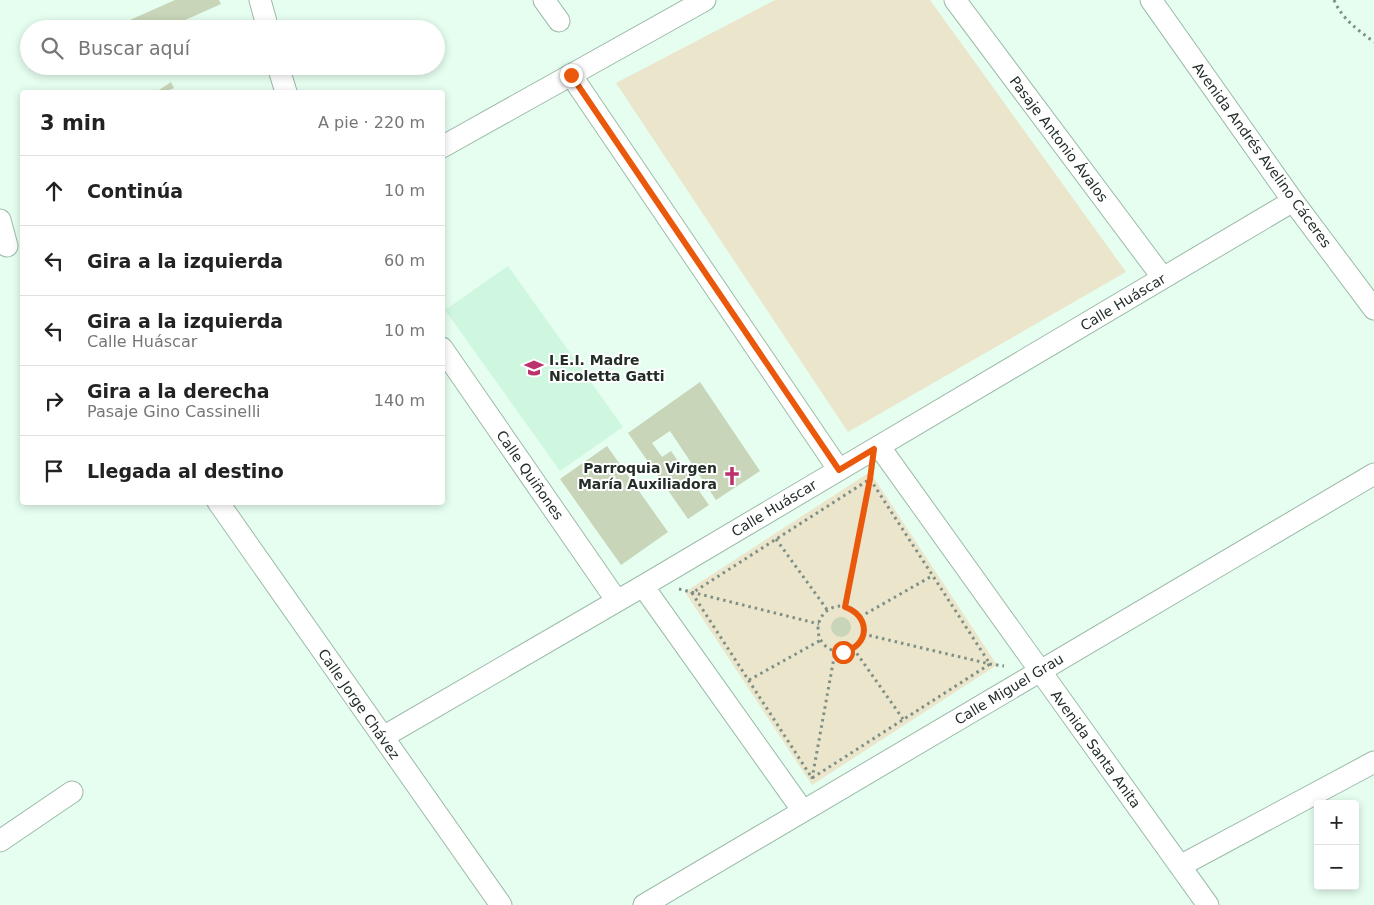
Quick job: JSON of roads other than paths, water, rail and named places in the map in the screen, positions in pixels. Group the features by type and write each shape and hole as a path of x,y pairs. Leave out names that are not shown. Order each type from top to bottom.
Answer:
{"street":[{"path":"260,0 266,20"},
{"path":"544,0 559,21"},
{"path":"445,145 705,0"},
{"name":"Pasaje Antonio Ávalos","path":"955,0 1163,278"},
{"name":"Avenida Andrés Avelino Cáceres","path":"1151,0 1293,201 1374,309"},
{"path":"281,75 285,90"},
{"path":"571,75 839,470"},
{"name":"Calle Huáscar","path":"383,737 647,584 1293,201"},
{"path":"0,220 10,245"},
{"name":"Calle Quiñones","path":"445,352 617,601"},
{"name":"Avenida Santa Anita","path":"876,447 1208,905"},
{"name":"Calle Miguel Grau","path":"644,905 1374,474"},
{"name":"Calle Jorge Chávez","path":"220,505 501,905"},
{"path":"647,584 803,811"},
{"path":"1180,866 1374,762"},
{"path":"0,841 72,792"}],"place":[{"name":"I.E.I. Madre Nicoletta Gatti","path":"534,368"},
{"name":"Parroquia Virgen María Auxiliadora","path":"732,476"}]}
